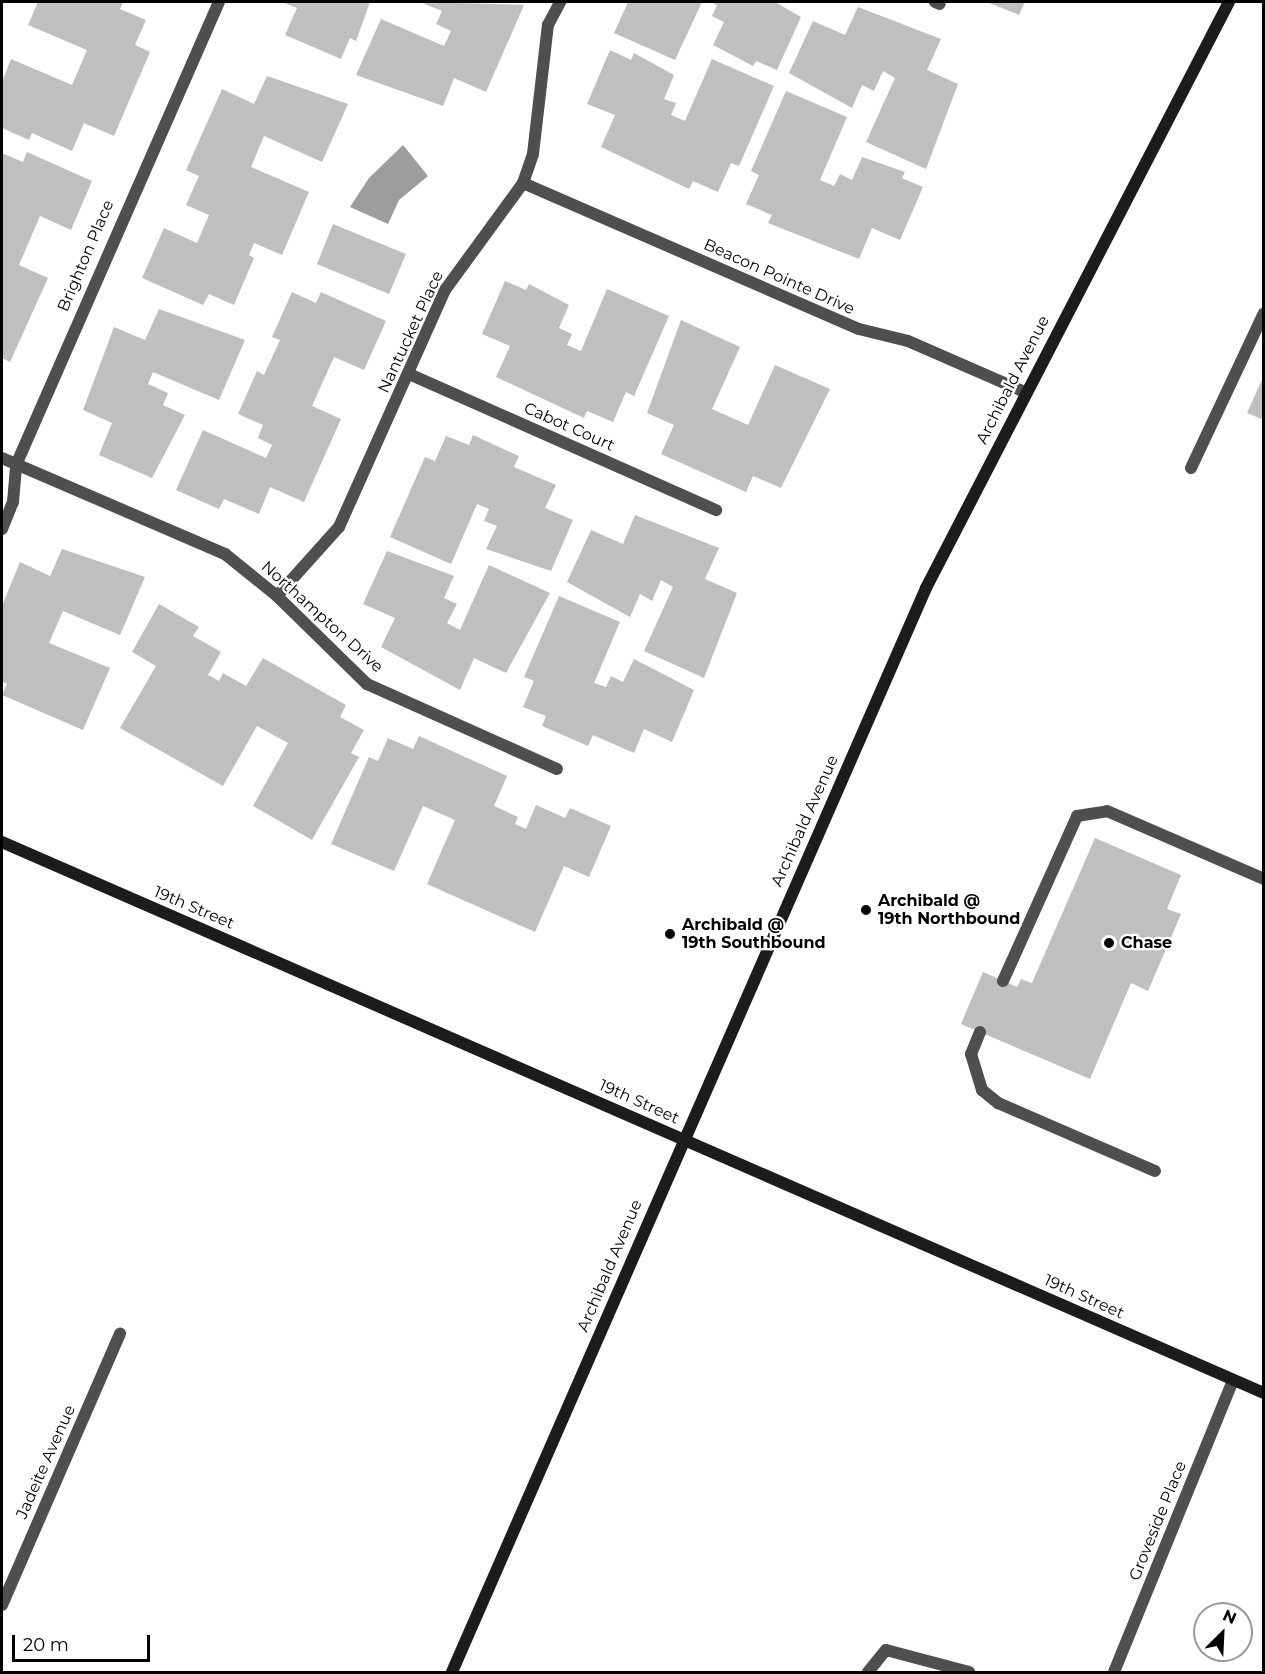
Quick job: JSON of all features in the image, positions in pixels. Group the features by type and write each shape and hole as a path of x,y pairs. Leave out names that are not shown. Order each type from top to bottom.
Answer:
{"main road":[{"name":"Archibald Avenue","path":"452,1672 926,588 1024,392 1229,2"},
{"name":"19th Street","path":"2,842 1263,1393"}],"street":[{"name":"Brighton Place","path":"2,529 13,502 16,465 105,251 219,2"},
{"name":"Nantucket Place","path":"278,596 339,527 445,290 523,183 533,154 548,25 560,2"},
{"name":"Beacon Pointe Drive","path":"523,183 859,329 908,340 1024,392"},
{"path":"1191,468 1263,313"},
{"name":"Cabot Court","path":"409,374 716,510"},
{"name":"Northampton Drive","path":"2,458 225,554 278,596 368,684 558,769"},
{"path":"1003,981 1077,816 1107,812 1263,879"},
{"path":"980,1032 971,1054 982,1090 998,1103 1155,1171"},
{"name":"Jadeite Avenue","path":"2,1605 120,1332"},
{"name":"Groveside Place","path":"1114,1672 1233,1381"},
{"path":"868,1672 886,1650 969,1672"}],"shaded area":[{"path":"403,145 428,176 399,200 388,224 350,207 369,178"}],"building":[{"path":"38,2 123,2 120,9 146,20 135,45 150,52 114,136 84,123 72,151 32,133 29,140 2,128 2,82 11,59 72,85 87,50 28,25"},
{"path":"282,2 370,2 356,41 350,38 341,59 285,35 297,8"},
{"path":"420,2 524,5 486,92 454,78 443,106 356,75 381,19 444,46 451,31 436,24 442,11"},
{"path":"628,2 702,2 675,60 614,33"},
{"path":"709,2 775,2 801,17 777,70 756,61 753,66 713,45 724,22 712,16 717,5"},
{"path":"987,2 1025,2 1019,15"},
{"path":"858,7 941,39 927,70 958,84 926,169 866,142 895,78 883,71 874,91 862,85 852,108 789,73 813,21 845,35"},
{"path":"610,50 631,60 634,53 674,75 664,99 676,103 671,115 685,121 712,59 774,86 739,166 731,163 718,192 693,181 689,189 601,147 615,115 587,104"},
{"path":"267,76 348,104 322,162 264,136 251,167 309,192 282,255 254,243 249,255 254,258 234,305 209,294 203,305 142,278 164,228 197,243 209,215 186,205 199,176 186,170 222,89 254,104"},
{"path":"786,91 847,117 820,180 834,186 840,174 852,180 862,157 905,172 902,178 923,187 900,240 872,228 859,259 768,223 772,215 746,204 759,175 751,171"},
{"path":"27,152 92,181 71,230 40,216 19,265 48,278 10,362 2,358 2,153 23,162"},
{"path":"333,224 406,254 389,294 317,264"},
{"path":"505,281 526,290 529,284 569,305 559,328 572,334 567,345 581,351 607,289 669,316 634,396 626,392 613,422 587,411 584,418 496,377 510,346 482,334"},
{"path":"292,292 316,303 321,292 386,321 364,370 334,357 312,406 341,419 304,502 270,487 259,514 224,499 219,509 176,490 203,430 266,458 272,445 258,438 263,425 238,414 257,371 264,375 280,340 272,337"},
{"path":"159,309 245,340 219,400 153,372 148,384 168,393 163,405 185,415 152,478 99,455 112,423 83,410 114,327 145,340"},
{"path":"681,320 740,347 712,409 748,425 775,365 830,389 781,488 753,476 746,492 661,454 674,425 647,413"},
{"path":"1264,375 1264,420 1247,413"},
{"path":"473,435 519,456 514,467 556,485 545,508 573,520 551,571 486,549 497,526 484,521 489,509 477,504 451,564 390,537 425,457 435,461 446,436 469,445"},
{"path":"635,515 719,548 705,579 737,593 704,678 644,651 673,587 661,580 652,601 640,594 630,617 567,582 591,530 623,544"},
{"path":"62,549 145,577 120,635 63,611 49,643 110,668 83,730 2,695 7,684 2,681 2,606 20,562 50,576"},
{"path":"387,551 454,576 444,598 457,604 447,623 460,630 489,565 550,593 506,673 474,658 460,690 381,647 395,618 363,604"},
{"path":"559,596 620,622 594,683 606,687 611,676 623,682 634,659 694,690 672,742 644,729 634,753 593,735 588,746 542,726 546,716 523,707 534,681 524,677"},
{"path":"159,604 199,627 193,636 221,652 208,675 219,681 223,673 246,686 263,658 346,705 340,717 364,730 351,753 359,757 312,840 253,806 288,743 257,726 223,786 120,728 156,666 132,652"},
{"path":"419,736 507,776 494,806 518,817 515,824 526,829 536,805 565,818 570,808 611,826 589,877 564,866 535,932 427,884 455,820 423,806 394,871 331,844 369,757 378,761 388,738 413,749"},
{"name":"Chase","path":"1095,838 1181,875 1167,909 1181,914 1148,991 1131,983 1090,1079 961,1024 983,972 1017,987 1021,979 1032,983"}],"place":[{"name":"Archibald @ 19th Northbound","path":"866,910"},
{"name":"Archibald @ 19th Southbound","path":"670,934"},
{"name":"Chase","path":"1109,943"}]}
